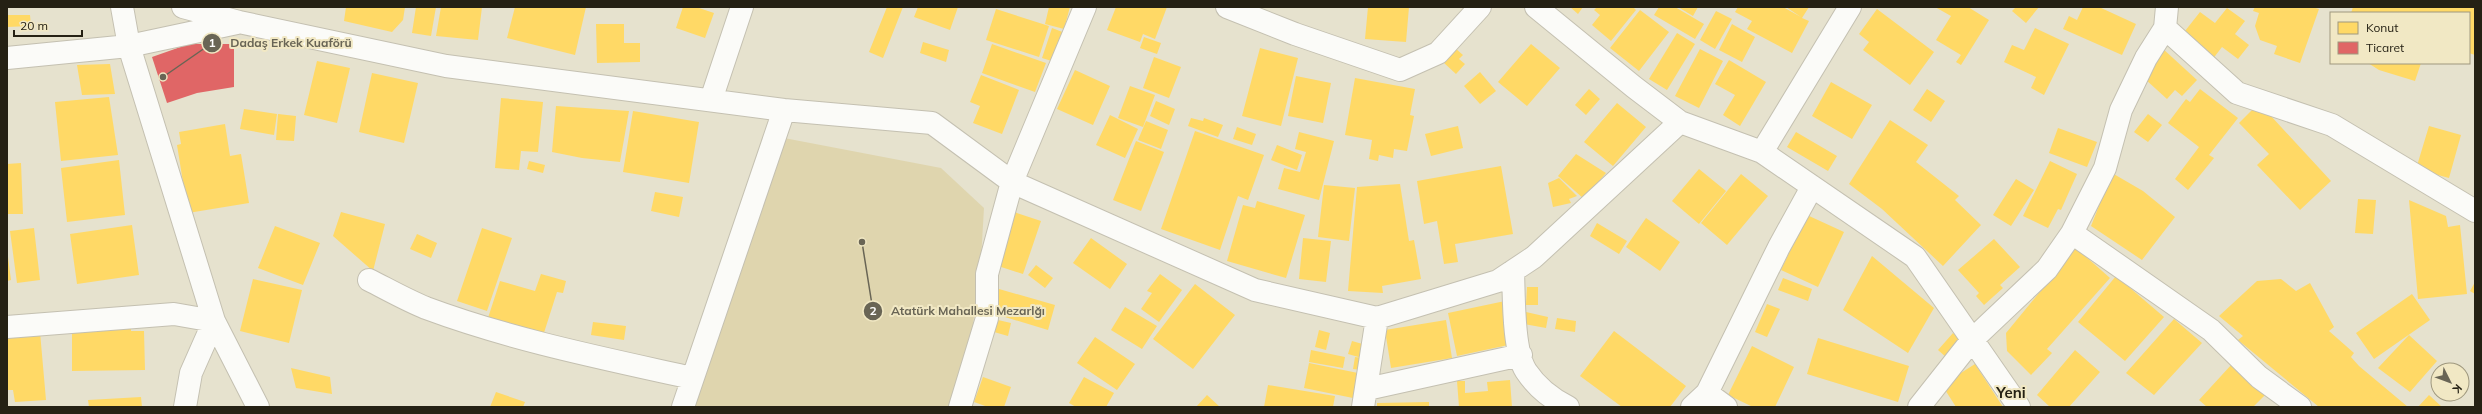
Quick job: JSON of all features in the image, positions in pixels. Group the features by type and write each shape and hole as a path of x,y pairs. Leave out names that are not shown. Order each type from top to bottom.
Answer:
{"street":[{"path":"122,7 129,46 214,321 258,407"},
{"path":"183,7 239,22 446,66 784,110 932,123 1012,182 1255,290 1376,318 1498,281 1534,257 1680,122"},
{"path":"711,100 742,7"},
{"path":"960,407 987,318 987,274 1012,182 1085,7"},
{"path":"1227,7 1296,34 1400,70 1438,53 1480,7"},
{"path":"1536,7 1634,88 1680,122 1762,152 1915,257 2019,407"},
{"path":"1762,152 1850,7"},
{"path":"1919,407 1972,340 2047,269 2072,233 2105,168 2121,110 2146,58 2165,28 2167,7"},
{"path":"7,58 129,46 239,22"},
{"path":"2165,28 2237,93 2332,125 2475,210"},
{"path":"683,407 784,110"},
{"path":"1726,407 1699,400 1812,187"},
{"path":"2072,233 2211,330 2259,377 2300,407"},
{"path":"1512,271 1516,337 1526,371 1552,399 1568,407"},
{"path":"368,280 424,307 488,329 572,352 692,378"},
{"path":"7,327 174,314 214,321"},
{"path":"1376,318 1365,398 1521,355"},
{"path":"185,407 191,373 214,321"}],"shaded area":[{"path":"784,138 941,168 984,208 980,276 968,358 953,407 674,407"}],"building: Konut":[{"path":"346,7 405,7 403,20 392,32 344,21"},
{"path":"416,7 436,7 431,36 412,33"},
{"path":"441,7 482,7 478,40 436,36"},
{"path":"515,7 586,7 575,55 507,38"},
{"path":"683,7 696,7 714,13 705,38 676,28"},
{"path":"887,7 903,7 883,58 869,52"},
{"path":"918,7 958,7 950,30 914,17"},
{"path":"1049,7 1070,7 1064,29 1045,24"},
{"path":"1116,7 1167,7 1155,39 1143,34 1140,42 1107,30"},
{"path":"1368,7 1409,7 1406,42 1365,39"},
{"path":"1570,7 1583,7 1578,14"},
{"path":"1597,7 1633,7 1636,10 1611,41 1592,25 1600,15 1594,10"},
{"path":"1659,7 1675,7 1704,24 1695,39 1654,15"},
{"path":"1678,7 1698,7 1693,16"},
{"path":"1738,7 1783,7 1801,17 1786,7 1809,7 1802,18 1809,21 1792,53 1747,29 1752,21 1735,12"},
{"path":"1935,7 1968,7 1989,20 1961,65 1956,62 1961,55 1936,40 1951,16"},
{"path":"2016,7 2039,7 2026,23 2012,11"},
{"path":"2083,7 2099,7 2136,24 2122,55 2063,29 2069,16 2077,20"},
{"path":"2255,7 2312,7 2319,9 2300,63 2274,54 2277,46 2260,40 2255,26 2259,13 2253,11"},
{"path":"2353,7 2475,7 2475,55 2470,53 2470,12 2351,12"},
{"path":"2227,8 2245,21 2235,34 2249,45 2238,59 2222,47 2212,60 2190,42 2185,31 2200,12 2215,23"},
{"path":"996,9 1049,26 1039,57 986,40"},
{"path":"1877,9 1934,52 1910,85 1863,50 1869,42 1859,34"},
{"path":"1640,10 1669,32 1639,71 1610,48"},
{"path":"1716,11 1732,19 1715,49 1700,40"},
{"path":"7,15 30,15 31,26 7,27"},
{"path":"596,24 624,24 624,43 640,43 640,62 597,63"},
{"path":"1732,24 1755,37 1742,62 1719,50"},
{"path":"1052,28 1065,33 1055,62 1042,58"},
{"path":"2035,28 2069,44 2044,95 2031,88 2036,77 2004,62 2012,45 2024,50"},
{"path":"1677,33 1695,44 1667,90 1649,79"},
{"path":"1144,37 1161,43 1157,54 1140,48"},
{"path":"923,42 949,50 946,62 920,53"},
{"path":"992,44 1046,63 1035,92 982,73"},
{"path":"1531,44 1560,68 1527,106 1498,82"},
{"path":"1260,48 1298,58 1281,126 1242,116"},
{"path":"1455,48 1463,55 1459,59 1465,64 1456,74 1443,62"},
{"path":"2162,48 2197,80 2182,96 2175,90 2167,99 2134,69"},
{"path":"1700,49 1723,61 1699,108 1675,96"},
{"path":"1154,57 1181,67 1169,98 1143,88"},
{"path":"1729,60 1766,82 1740,126 1723,115 1735,95 1715,84"},
{"path":"317,61 350,68 337,123 304,115"},
{"path":"110,64 115,94 82,95 77,65"},
{"path":"2370,64 2421,64 2415,81 2379,70"},
{"path":"1075,70 1110,86 1093,125 1057,109"},
{"path":"1480,72 1496,91 1480,104 1464,86"},
{"path":"372,73 418,83 404,143 359,132"},
{"path":"981,75 1019,90 1002,134 973,123 980,106 970,102"},
{"path":"1296,76 1331,83 1323,123 1288,116"},
{"path":"1355,78 1415,89 1410,115 1414,116 1407,151 1394,149 1393,158 1379,155 1378,161 1369,159 1372,140 1345,135"},
{"path":"1831,82 1872,105 1852,139 1812,116"},
{"path":"1130,86 1155,95 1143,127 1118,118"},
{"path":"1589,89 1600,99 1586,115 1575,105"},
{"path":"1927,89 1945,101 1931,122 1913,110"},
{"path":"2200,89 2238,118 2209,155 2214,158 2188,190 2175,179 2199,147 2168,123 2186,99 2190,102"},
{"path":"109,97 118,155 61,161 55,102"},
{"path":"501,98 543,102 538,152 521,151 519,170 495,168"},
{"path":"1156,101 1175,109 1169,125 1150,116"},
{"path":"1617,103 1646,127 1613,166 1584,142"},
{"path":"2259,103 2331,181 2300,210 2257,165 2269,154 2239,123"},
{"path":"556,106 629,111 620,162 582,158 552,152"},
{"path":"244,109 277,114 274,135 240,129"},
{"path":"633,111 699,122 689,183 623,172"},
{"path":"278,114 296,116 294,141 276,140"},
{"path":"2148,114 2162,125 2148,142 2134,132"},
{"path":"1110,115 1138,129 1125,158 1096,145"},
{"path":"1191,118 1203,121 1204,118 1223,125 1218,137 1188,126"},
{"path":"1890,120 1928,145 1916,162 1959,196 1955,200 1981,225 1943,266 1882,209 1849,184"},
{"path":"1146,121 1168,130 1161,149 1138,140"},
{"path":"225,124 230,156 241,154 249,203 188,213 177,145 181,144 179,132"},
{"path":"1458,126 1463,148 1431,156 1425,134"},
{"path":"2429,126 2461,135 2449,178 2416,169"},
{"path":"1237,127 1256,134 1252,145 1233,139"},
{"path":"2058,128 2097,142 2087,167 2049,153"},
{"path":"1195,131 1264,155 1248,200 1238,196 1220,250 1161,229"},
{"path":"1299,132 1334,141 1319,200 1278,189 1284,168 1300,172 1306,152 1295,149"},
{"path":"1796,132 1837,156 1828,171 1787,147"},
{"path":"1136,141 1164,152 1141,211 1113,200"},
{"path":"1277,145 1302,155 1297,170 1271,160"},
{"path":"1576,154 1606,173 1584,199 1558,176"},
{"path":"119,160 125,215 67,222 61,168"},
{"path":"529,161 545,165 543,173 527,169"},
{"path":"2050,161 2077,174 2061,210 2058,209 2048,228 2023,216"},
{"path":"21,163 23,214 7,214 7,164"},
{"path":"1501,166 1513,234 1455,244 1458,262 1444,264 1437,221 1424,224 1417,181"},
{"path":"1699,169 1726,191 1699,224 1672,201"},
{"path":"2112,173 2143,191 2175,217 2142,260 2091,226"},
{"path":"1741,174 1768,196 1727,245 1701,223"},
{"path":"1559,178 1577,196 1569,199 1571,203 1553,207 1548,183"},
{"path":"2016,179 2034,190 2011,226 1993,215"},
{"path":"1400,184 1409,241 1414,240 1421,279 1382,286 1383,293 1348,291 1357,187"},
{"path":"1324,185 1355,188 1349,241 1318,237"},
{"path":"655,192 683,197 679,217 651,211"},
{"path":"2358,199 2376,200 2373,234 2355,233"},
{"path":"2409,200 2446,216 2448,227 2460,225 2467,294 2418,299"},
{"path":"1257,201 1305,215 1286,278 1227,261 1243,205 1255,208"},
{"path":"1011,211 1041,221 1023,274 992,264"},
{"path":"341,212 385,224 373,271 333,236"},
{"path":"1807,215 1844,232 1818,287 1781,270"},
{"path":"1646,218 1680,242 1660,271 1626,247"},
{"path":"1597,223 1627,241 1619,254 1590,236"},
{"path":"132,225 139,275 77,284 70,234"},
{"path":"275,226 320,243 303,285 258,268"},
{"path":"34,228 40,280 17,283 10,231"},
{"path":"482,228 512,238 487,311 457,301"},
{"path":"417,234 437,243 431,258 410,249"},
{"path":"1091,238 1127,264 1110,289 1073,263"},
{"path":"1303,238 1331,241 1326,282 1299,279"},
{"path":"1994,239 2020,267 2000,285 2003,288 1984,305 1976,296 1979,293 1958,270"},
{"path":"2076,248 2110,278 2047,349 2052,353 2031,375 2007,351 2006,333"},
{"path":"7,249 11,280 7,281"},
{"path":"1872,256 1934,308 1908,353 1843,310"},
{"path":"1036,265 1053,278 1045,288 1028,275"},
{"path":"541,274 566,281 563,293 557,292 542,339 487,321 500,281 535,291"},
{"path":"1160,274 1182,290 1159,322 1141,309 1152,293 1147,291"},
{"path":"2116,276 2164,317 2125,361 2078,322"},
{"path":"1783,278 1812,289 1808,301 1778,290"},
{"path":"253,279 302,290 289,343 240,331"},
{"path":"2281,279 2296,291 2310,283 2334,327 2329,331 2354,353 2351,357 2359,366 2408,407 2319,407 2238,340 2243,336 2219,316 2257,281"},
{"path":"2475,282 2475,294 2470,291"},
{"path":"1195,284 1235,315 1193,369 1153,339"},
{"path":"1527,287 1538,287 1538,305 1526,305"},
{"path":"999,289 1055,305 1048,330 992,313"},
{"path":"2412,294 2430,320 2374,359 2356,333"},
{"path":"1505,301 1513,344 1457,356 1448,313"},
{"path":"1767,304 1780,309 1767,337 1755,332"},
{"path":"1125,307 1157,326 1142,349 1111,330"},
{"path":"1526,312 1548,317 1546,328 1524,324"},
{"path":"1557,318 1576,321 1575,332 1555,329"},
{"path":"2174,319 2202,343 2154,395 2126,373"},
{"path":"998,320 1011,323 1008,336 994,332"},
{"path":"1446,320 1452,358 1391,368 1385,330"},
{"path":"131,321 131,331 144,331 145,370 72,371 72,322"},
{"path":"593,322 626,326 624,340 591,335"},
{"path":"1319,330 1330,333 1326,350 1315,347"},
{"path":"1614,331 1686,386 1670,407 1622,407 1580,376"},
{"path":"40,332 46,400 15,402 13,390 7,390 7,337"},
{"path":"1953,333 1963,341 1947,358 1938,350"},
{"path":"2409,335 2437,361 2430,362 2430,369 2410,392 2378,368"},
{"path":"1095,337 1135,364 1117,390 1077,363"},
{"path":"1818,338 1909,366 1898,402 1807,374"},
{"path":"1352,341 1366,345 1362,358 1348,354"},
{"path":"1752,346 1794,367 1775,407 1753,407 1728,395"},
{"path":"1311,350 1345,357 1343,368 1309,362"},
{"path":"2075,350 2100,372 2069,407 2050,407 2037,395"},
{"path":"1355,357 1363,358 1361,370 1353,369"},
{"path":"1309,363 1358,373 1353,398 1304,388"},
{"path":"1975,364 2003,407 1956,407 1942,385"},
{"path":"2232,364 2265,395 2253,407 2207,407 2199,400"},
{"path":"291,368 330,377 332,394 296,388"},
{"path":"983,377 1011,387 1004,407 988,407 974,402"},
{"path":"1084,377 1114,393 1106,407 1076,407 1069,403"},
{"path":"1510,380 1512,407 1459,407 1457,381 1465,381 1465,393 1488,391 1487,382"},
{"path":"1268,385 1335,396 1333,407 1264,407"},
{"path":"496,392 525,402 523,407 490,407"},
{"path":"1207,395 1220,407 1196,407"},
{"path":"2429,395 2430,402 2437,402 2442,407 2418,407"},
{"path":"141,397 142,407 89,407 88,400"},
{"path":"1429,402 1429,407 1377,407 1377,403"}],"building: Ticaret":[{"path":"189,44 234,44 234,87 197,93 167,103 152,57"}],"place":[{"name":"Dadaş Erkek Kuaförü","path":"163,77"},
{"name":"Atatürk Mahallesi Mezarlğı","path":"862,242"}],"district":[{"name":"Yeni","path":"2011,393"}]}
